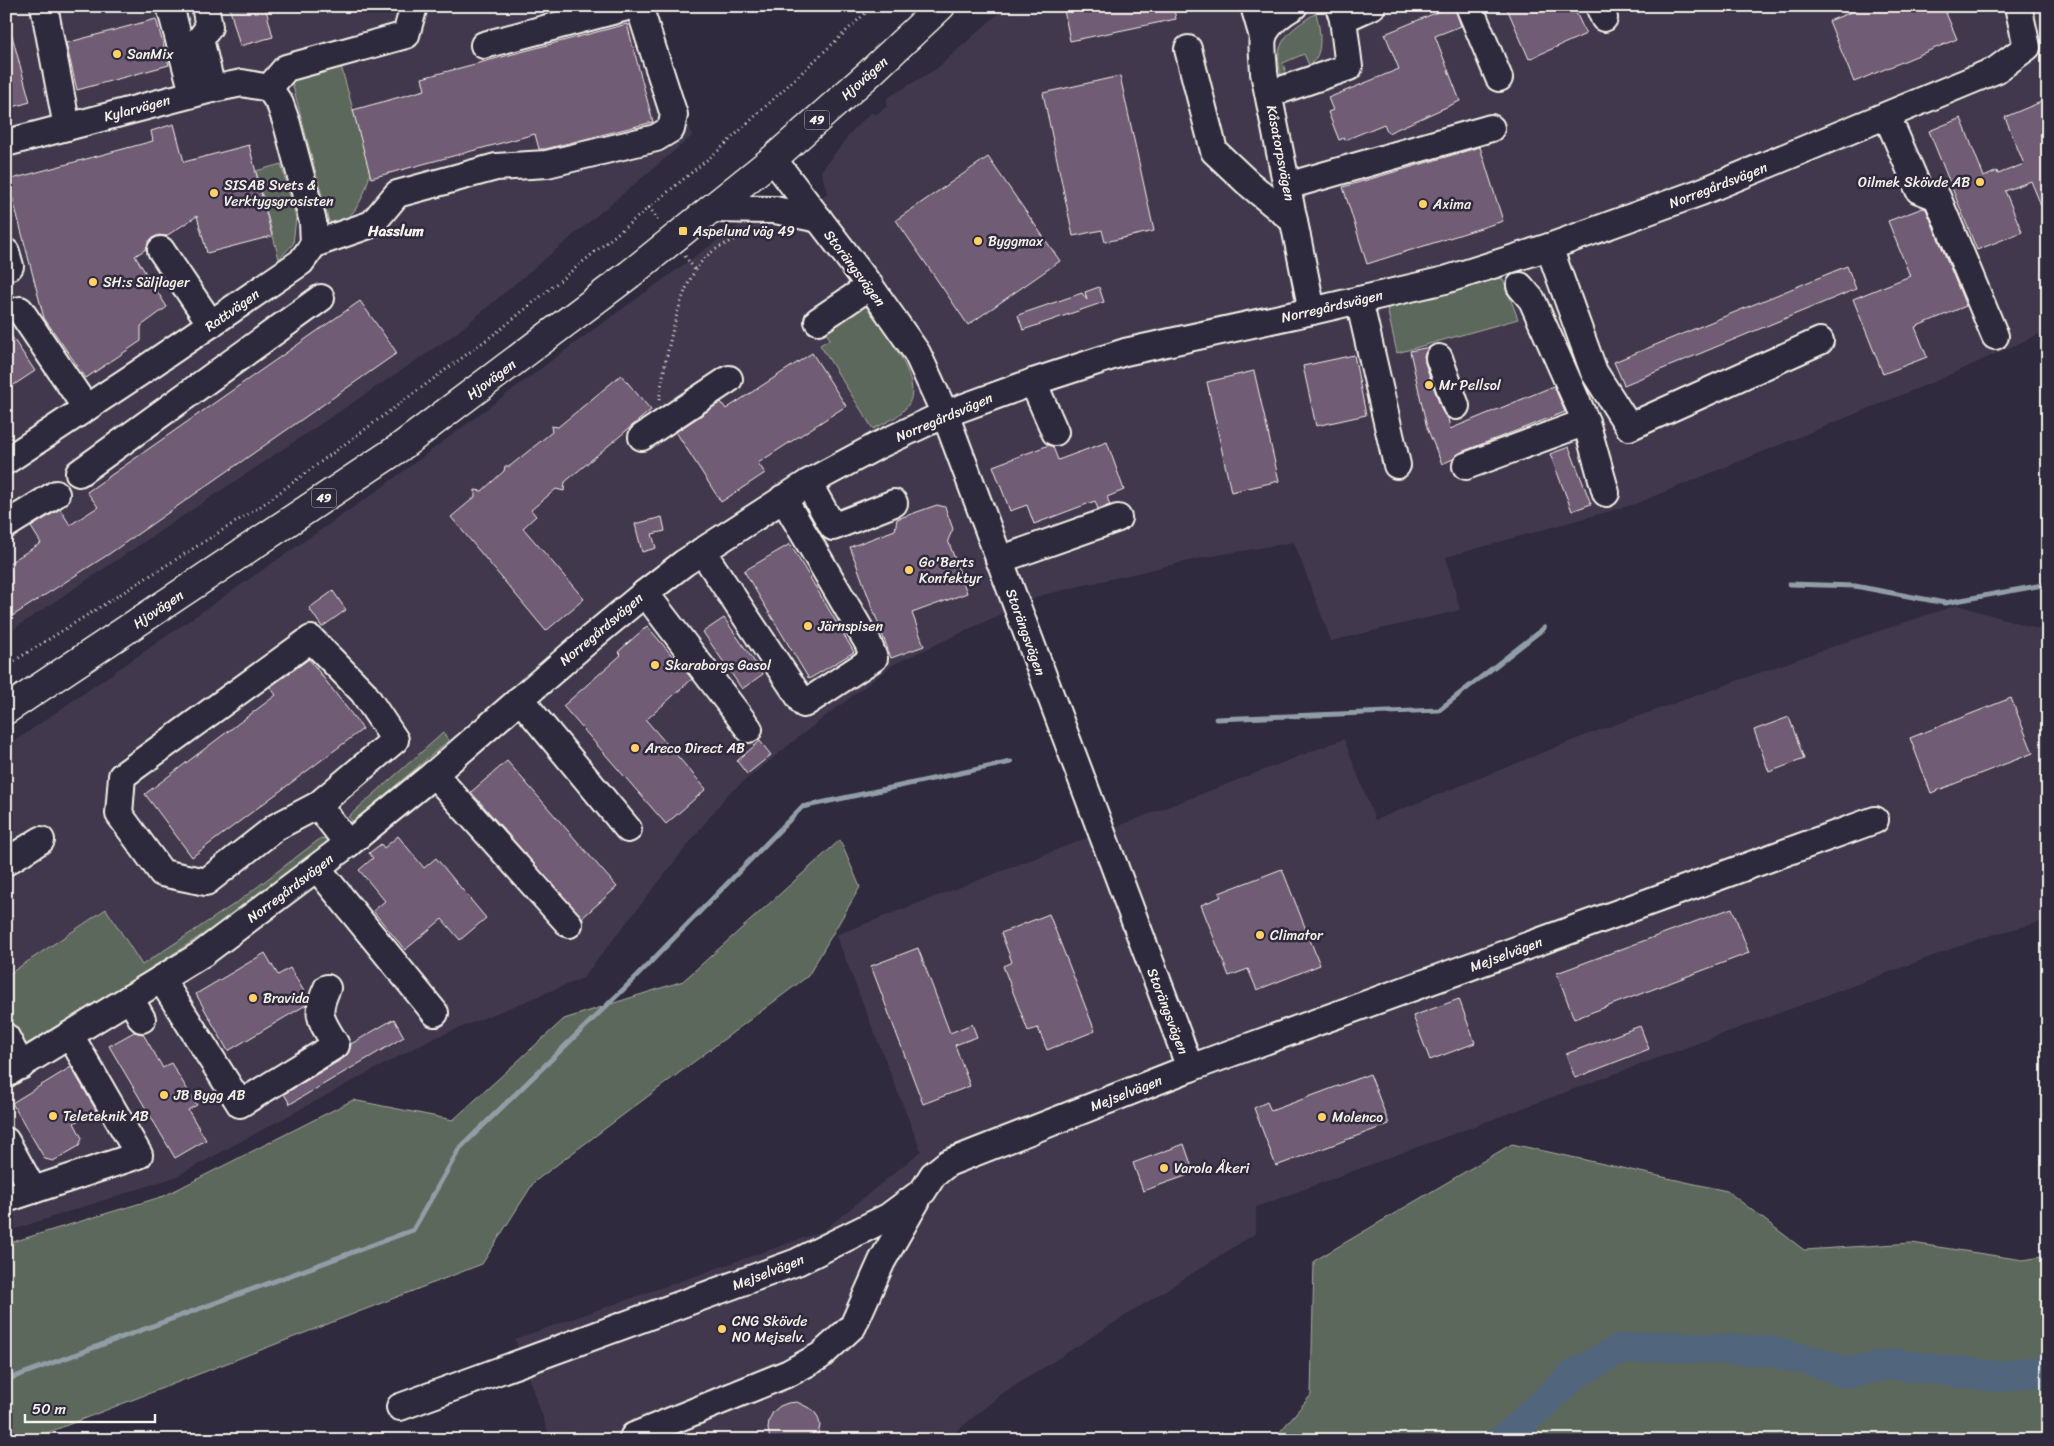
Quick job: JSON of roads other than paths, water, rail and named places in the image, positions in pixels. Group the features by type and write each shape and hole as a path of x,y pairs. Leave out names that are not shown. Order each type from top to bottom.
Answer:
{"main road":[{"name":"Hjovägen","path":"7,710 399,448 630,274 773,159 870,73 941,6"}],"street":[{"path":"44,6 67,127"},
{"path":"170,6 202,91"},
{"path":"202,91 200,39 209,27 205,6"},
{"path":"414,6 406,35 286,68 268,88 280,104 287,124 313,222 314,244 372,224 397,194 496,167 547,164 565,160 656,138 671,129 674,115 640,6"},
{"path":"484,45 631,6"},
{"name":"Kåsatorpsvägen","path":"1254,6 1263,37 1264,73 1312,312"},
{"path":"1263,37 1273,22 1294,6"},
{"path":"1269,93 1349,67 1341,13 1372,6"},
{"path":"1469,6 1499,78"},
{"name":"Norregårdsvägen","path":"14,1070 70,1035 136,1009 161,979 202,954 348,844 434,774 644,593 702,551 783,498 877,446 944,414 1032,382 1125,352 1312,312 1445,280 1548,248 1701,192 1996,70 2027,47 2018,6"},
{"path":"1188,49 1214,150 1248,183 1294,221"},
{"name":"Kylarvägen","path":"6,143 202,91 242,83 268,88"},
{"path":"1887,116 1919,190 1937,197 1996,336"},
{"path":"1287,186 1491,128"},
{"name":"Storängsvägen","path":"773,159 870,286 917,353 944,414 1190,1068"},
{"name":"Storängsvägen","path":"711,209 775,210 819,219"},
{"name":"Rattvägen","path":"6,461 301,262 314,244"},
{"path":"1548,248 1594,372 1629,427 1820,341"},
{"path":"162,250 211,324"},
{"path":"6,252 10,266 6,266"},
{"path":"1508,260 1520,286 1532,300 1586,422 1606,493"},
{"path":"818,321 870,286"},
{"path":"1520,286 1520,305 1546,369"},
{"path":"79,473 321,298"},
{"path":"1360,300 1397,465"},
{"path":"238,305 264,340"},
{"path":"20,310 86,408"},
{"path":"1439,358 1456,406"},
{"path":"649,431 729,379"},
{"path":"1032,382 1055,432"},
{"path":"1466,466 1586,422"},
{"path":"808,483 833,527 894,503"},
{"path":"6,525 56,494"},
{"path":"702,551 804,704 812,699 874,658 868,643 783,498"},
{"path":"999,560 1118,518"},
{"path":"644,593 749,729"},
{"path":"311,639 363,692 395,740 318,805 276,827 206,882 162,873 119,814 122,776 311,639"},
{"path":"520,699 628,829"},
{"path":"434,774 569,924"},
{"path":"318,805 348,844"},
{"name":"Mejselvägen","path":"400,1407 797,1262 888,1216 923,1191 933,1175 948,1163 1190,1068 1875,820"},
{"path":"6,862 41,840"},
{"path":"317,868 435,1013"},
{"path":"161,979 240,1104 336,1045 320,1019 320,1004 327,988"},
{"path":"6,1199 139,1155 70,1035"},
{"path":"6,1037 14,1070"},
{"path":"6,1141 33,1190"},
{"path":"632,1440 634,1436 789,1374 820,1356 853,1326 882,1261 923,1191"}],"waterway":[{"path":"1789,584 1855,586 1945,603 2048,584"},
{"path":"1216,719 1439,710 1544,628"},
{"path":"6,1380 413,1230 460,1148 634,979 802,807 1011,762"},
{"path":"1503,1440 1575,1374 1618,1350 1657,1346 1769,1351 1821,1363 1846,1373 1893,1364 2001,1377 2022,1373 2048,1372"}],"place":[{"name":"SanMix","path":"117,54"},
{"name":"Oilmek Skövde AB","path":"1980,182"},
{"name":"SISAB Svets & Verktygsgrosisten","path":"214,193"},
{"name":"Axima","path":"1423,204"},
{"name":"Aspelund väg 49","path":"683,231"},
{"name":"Byggmax","path":"978,241"},
{"name":"SH:s Säljlager","path":"93,282"},
{"name":"Mr Pellsol","path":"1429,385"},
{"name":"Go'Berts Konfektyr","path":"909,570"},
{"name":"Järnspisen","path":"808,626"},
{"name":"Skaraborgs Gasol","path":"655,665"},
{"name":"Areco Direct AB","path":"635,748"},
{"name":"Climator","path":"1260,935"},
{"name":"Bravida","path":"253,998"},
{"name":"JB Bygg AB","path":"164,1095"},
{"name":"Teleteknik AB","path":"53,1116"},
{"name":"Molenco","path":"1322,1117"},
{"name":"Varola Åkeri","path":"1164,1168"},
{"name":"CNG Skövde NO Mejselv.","path":"722,1329"}],"district":[{"name":"Hasslum","path":"396,231"}]}
